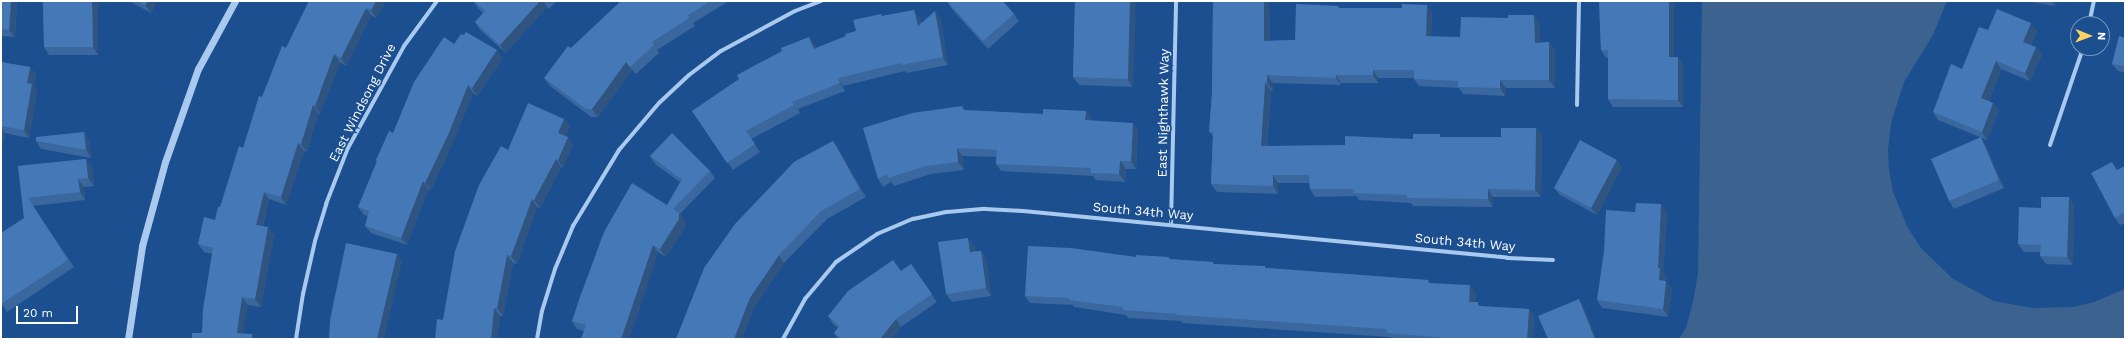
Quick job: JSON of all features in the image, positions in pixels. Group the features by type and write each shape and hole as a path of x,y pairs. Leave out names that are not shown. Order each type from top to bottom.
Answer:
{"street":[{"path":"128,339 142,246 166,162 198,69 235,1"},
{"name":"East Windsong Drive","path":"296,339 303,294 315,241 326,204 348,148 404,46 437,1"},
{"path":"537,339 542,311 553,276 573,226 619,150 659,103 689,75 721,51 795,11 821,1"},
{"name":"East Nighthawk Way","path":"1171,225 1176,1"},
{"path":"1577,105 1579,1"},
{"path":"2091,16 2094,1"},
{"path":"2050,145 2080,56"},
{"name":"South 34th Way","path":"783,339 805,299 836,262 877,234 912,219 947,212 985,209 1023,211 1507,258 1553,260"}],"water":[{"path":"1702,1 1947,1 1933,35 1904,82 1891,123 1888,150 1889,169 1893,192 1908,228 1921,248 1953,279 1994,301 2032,308 2073,307 2094,302 2125,289 2125,339 1679,339 1686,328 1693,302 1698,273"}],"building":[{"path":"1,1 11,1 9,30 1,29"},
{"path":"43,1 92,1 93,47 44,47"},
{"path":"137,1 148,1 145,5"},
{"path":"309,1 376,1 371,10 366,8 341,58 334,54 315,106 313,105 301,144 298,143 281,197 264,192 256,225 268,227 255,299 242,297 237,333 252,334 252,339 192,339 192,333 202,333 203,309 213,248 198,244 204,217 215,220 239,146 243,148 259,96 262,97 282,46 286,48"},
{"path":"474,1 540,1 500,45 475,22 485,11"},
{"path":"621,1 711,1 688,15 689,18 652,42 654,45 630,67 626,62 592,109 586,109 544,78 568,46 571,48"},
{"path":"947,1 1003,1 1014,14 983,41"},
{"path":"1075,1 1130,1 1128,79 1073,77"},
{"path":"1213,1 1264,1 1264,41 1295,40 1296,4 1338,6 1338,8 1402,8 1402,4 1427,5 1426,36 1460,37 1461,17 1508,18 1508,15 1534,15 1535,43 1549,42 1549,80 1500,80 1500,88 1458,87 1458,81 1414,79 1414,70 1373,70 1373,75 1336,75 1336,78 1267,75 1267,83 1265,83 1261,146 1345,145 1345,136 1413,139 1413,134 1440,134 1440,137 1501,137 1501,128 1536,128 1535,190 1488,189 1488,199 1407,198 1407,195 1353,193 1354,189 1310,189 1309,175 1273,175 1273,186 1211,184 1213,132 1209,132 1212,93"},
{"path":"1599,1 1669,1 1669,57 1678,57 1678,100 1608,99 1608,50 1601,50"},
{"path":"1997,9 2031,23 2023,42 2036,47 2025,73 1996,61 1981,98 1993,103 1982,132 1933,112 1951,64 1962,69 1979,27 1988,30"},
{"path":"914,10 918,26 935,11 943,57 901,65 901,63 838,78 840,83 792,102 794,105 746,131 755,144 727,163 692,111 739,79 737,75 782,51 781,48 809,37 814,49 846,36 845,34 856,31 853,20 881,14 882,16"},
{"path":"466,32 497,50 472,88 468,85 449,133 425,183 423,181 401,238 365,226 369,211 358,207 377,161 376,160 389,131 393,133 414,82 444,37 454,44 461,34 464,35"},
{"path":"2119,36 2125,38 2125,66 2112,64"},
{"path":"1,62 30,67 27,83 32,84 24,130 1,126"},
{"path":"528,103 564,119 558,133 568,137 558,160 556,159 534,200 532,199 511,256 507,255 497,308 494,308 491,339 435,339 437,319 443,320 455,251 479,185 501,146 508,150"},
{"path":"962,106 963,110 1043,114 1043,109 1086,111 1085,120 1133,123 1131,161 1120,161 1119,174 1091,173 1091,168 996,164 997,150 957,148 958,162 926,166 888,178 887,174 878,179 863,128 912,113"},
{"path":"84,132 86,150 36,141 36,137"},
{"path":"672,133 710,171 673,209 679,213 679,219 660,249 653,245 621,339 581,339 586,325 572,321 604,232 632,183 667,205 682,180 650,156"},
{"path":"1981,137 1999,180 1949,201 1931,159"},
{"path":"1580,140 1617,160 1591,208 1554,188"},
{"path":"833,141 860,189 821,211 779,255 750,298 734,339 676,339 704,268 735,224 794,162"},
{"path":"86,159 88,178 78,179 80,192 28,198 68,260 1,304 1,233 24,218 18,166"},
{"path":"2112,162 2117,170 2125,166 2125,212 2115,218 2091,173"},
{"path":"2041,197 2069,197 2067,257 2040,256 2041,245 2018,244 2019,207 2041,208"},
{"path":"1636,203 1661,204 1658,268 1660,268 1659,280 1666,281 1663,309 1597,300 1604,251 1606,210 1635,212"},
{"path":"968,238 970,252 981,251 986,288 946,294 938,242"},
{"path":"346,243 397,254 377,339 329,339 330,320"},
{"path":"1028,246 1071,248 1136,257 1136,255 1169,257 1168,259 1213,262 1213,264 1265,266 1265,268 1428,280 1428,283 1470,285 1469,302 1478,302 1478,306 1529,309 1527,339 1458,339 1387,333 1387,329 1177,315 1123,310 1123,307 1069,300 1069,298 1025,296"},
{"path":"893,260 901,271 911,264 932,294 896,319 880,339 842,339 834,333 839,326 828,316 848,291"},
{"path":"1579,299 1595,339 1548,339 1538,316"}]}
